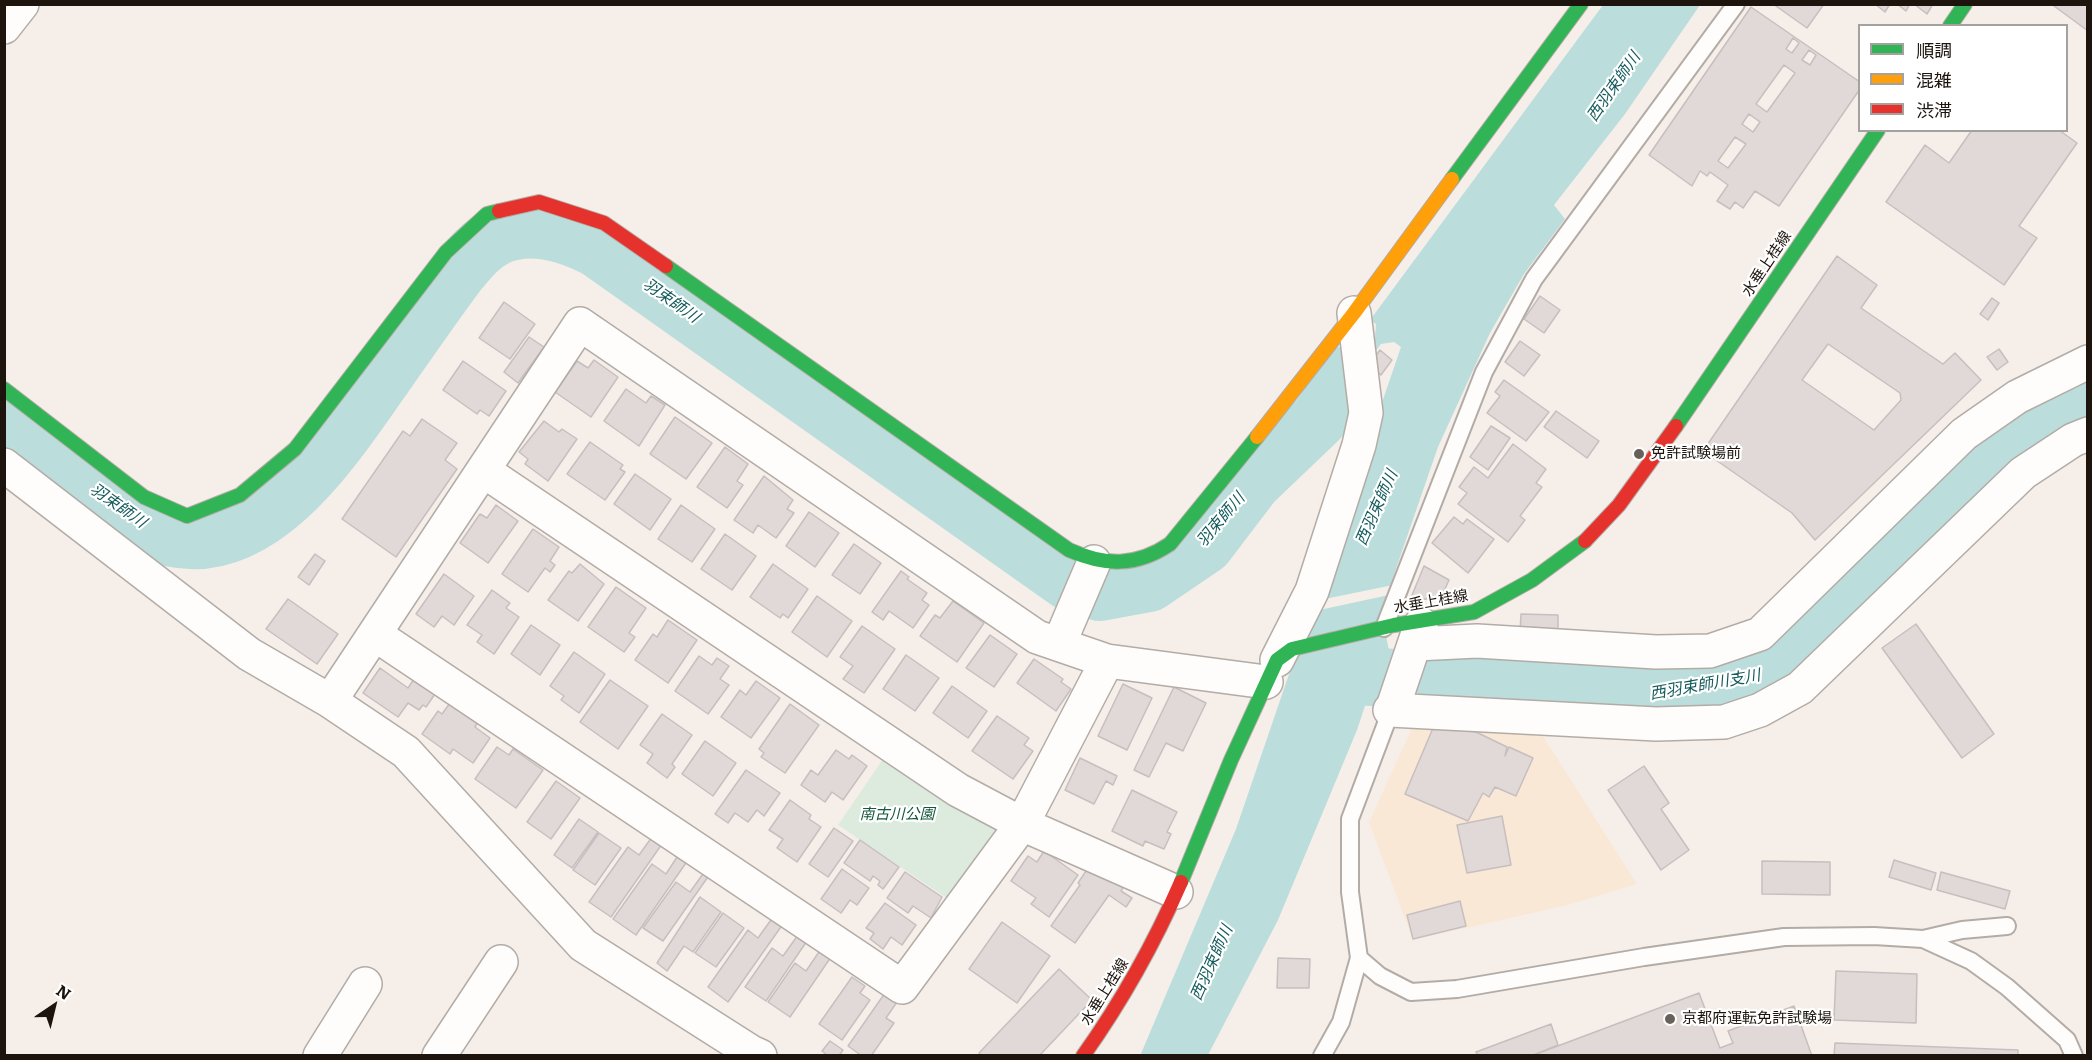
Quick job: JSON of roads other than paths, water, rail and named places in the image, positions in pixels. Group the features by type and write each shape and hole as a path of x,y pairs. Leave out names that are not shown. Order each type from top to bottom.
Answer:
{"street":[{"path":"4,27 22,4"},
{"path":"4,389 144,497 187,516 240,495 295,449 446,252 488,214 539,202 604,223 1069,550 1094,562 1129,564 1168,547 1200,511 1354,313 1581,4"},
{"path":"1951,24 1965,4"},
{"name":"水垂上桂線","path":"1083,1056 1128,989 1155,941 1278,664 1474,612 1554,566 1601,526 1649,465 1877,132"},
{"path":"330,701 376,635 580,324 1037,636 1107,661 1278,664 1312,591 1359,445 1366,413 1354,313"},
{"path":"2088,362 2017,397 1964,434 1760,634 1710,651 1656,652 1477,641 1404,629 1392,707 1656,724 1724,722 1760,710 1800,687 2023,473 2073,440 2088,434"},
{"path":"4,465 249,654 330,701 406,752 583,945 760,1056"},
{"path":"484,471 958,790 1022,824 1176,892"},
{"path":"1059,644 1094,562"},
{"path":"376,635 902,987 1022,824 1107,661"},
{"path":"439,1056 501,962"},
{"path":"320,1056 365,984"}],"lane":[{"path":"1404,629 1484,372 1534,279 1736,4"},
{"path":"1322,1056 1341,1022 1359,958 1350,892 1350,819 1392,707"},
{"path":"1359,958 1380,976 1411,992 1457,989 1784,937 1874,936 1923,939 1962,930 2007,926"},
{"path":"1923,939 1971,961 2007,987 2067,1040 2074,1056"}],"water":[{"name":"西羽束師川","path":"1603,5 1700,5 1625,114 1554,205 1565,219 1524,274 1490,333 1438,447 1381,612 1390,655 1377,683 1567,699 1571,706 1443,700 1366,703 1357,730 1278,920 1208,1055 1140,1056 1236,829 1401,347 1394,342 1381,344 1368,361 1361,357 1375,337 1376,324 1370,320"},
{"path":"1344,370 1353,397 1328,425 1298,404 1325,372"}],"waterway":[{"name":"羽束師川","path":"4,422 122,512 151,530 172,538 206,539 238,530 267,513 295,490 320,462 458,272 475,253 490,240 509,232 548,231 574,238 598,249 1068,581 1100,592 1149,583 1205,545 1253,482 1319,419 1349,374"},
{"name":"西羽束師川支川","path":"1326,675 1467,681 1652,698 1702,690 1775,672 1873,581 1988,458 2033,429 2088,402"}],"place":[{"name":"免許試験場前","path":"1639,454"},
{"name":"京都府運転免許試験場","path":"1670,1019"}],"park label":[{"name":"南古川公園","path":"897,815"}]}
